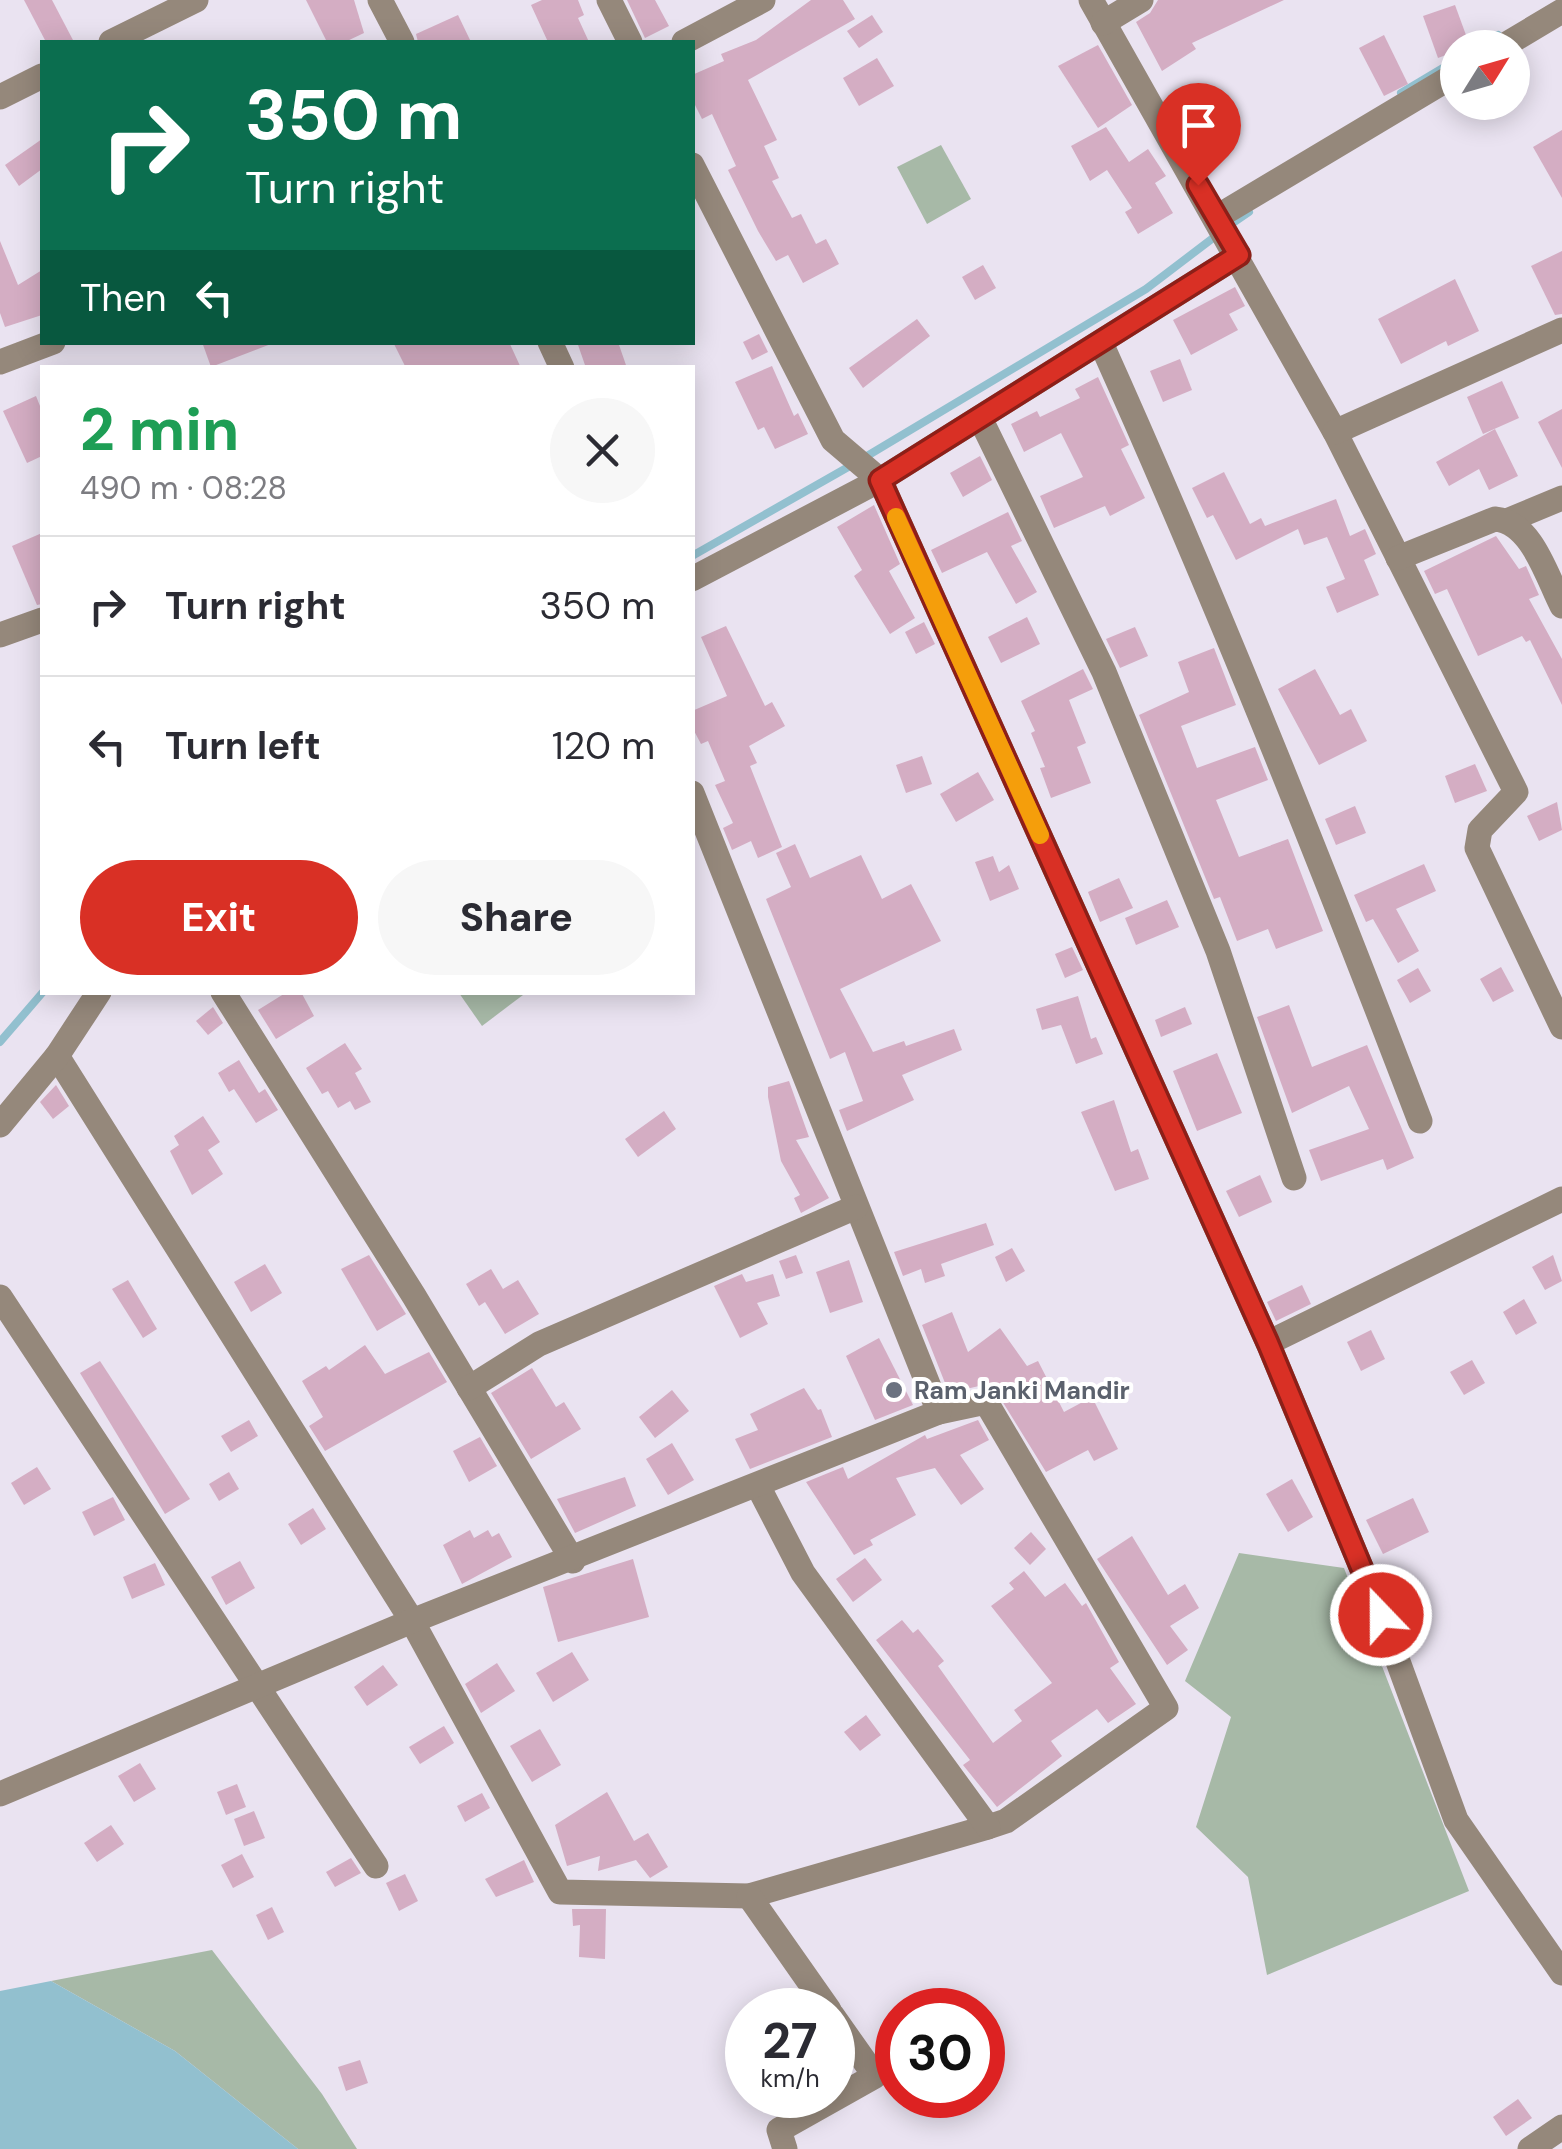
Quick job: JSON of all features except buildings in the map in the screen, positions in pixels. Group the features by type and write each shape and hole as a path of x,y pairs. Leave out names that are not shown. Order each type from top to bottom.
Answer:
{"street":[{"path":"115,40 196,0"},
{"path":"380,0 401,40"},
{"path":"609,0 629,40"},
{"path":"688,40 763,0"},
{"path":"1141,0 1097,12 1239,255 1335,432 1516,792 1480,830 1477,848 1562,1028"},
{"path":"1529,30 1562,10"},
{"path":"0,97 40,77"},
{"path":"1217,217 1440,84"},
{"path":"695,171 833,440 880,480 1268,1343 1381,1615 1456,1820 1562,1973"},
{"path":"695,577 880,480 1239,255"},
{"path":"1335,432 1562,330"},
{"path":"1101,344 1200,564 1314,843 1420,1121"},
{"path":"0,362 44,345"},
{"path":"980,418 1112,689 1218,951 1294,1178"},
{"path":"1398,558 1495,519 1509,520 1562,498"},
{"path":"1509,520 1524,532 1562,606"},
{"path":"0,635 40,621"},
{"path":"695,802 939,1412"},
{"path":"0,1125 57,1056 97,995"},
{"path":"225,995 572,1561"},
{"path":"0,1794 412,1622 939,1412 986,1402 1166,1708 1006,1821 988,1827 749,1896 560,1892 412,1622 57,1056"},
{"path":"1268,1343 1562,1199"},
{"path":"469,1388 539,1344 856,1207"},
{"path":"0,1297 376,1866"},
{"path":"758,1486 803,1572 988,1827"},
{"path":"749,1896 814,1988"},
{"path":"855,2046 876,2076 855,2088"},
{"path":"786,2149 779,2130 801,2118"},
{"path":"1530,2149 1562,2127"}],"green space":[{"path":"941,145 971,199 927,224 897,167"},
{"path":"460,995 523,995 482,1026"},
{"path":"1239,1553 1344,1568 1469,1891 1267,1975 1248,1877 1196,1827 1231,1717 1185,1681"},
{"path":"212,1950 322,2094 357,2149 298,2149 175,2051 51,1981"}],"water":[{"path":"51,1981 175,2051 298,2149 0,2149 0,1991"}],"waterway":[{"path":"1401,93 1440,70"},
{"path":"1230,225 1249,212"},
{"path":"862,459 1146,289 1217,235"},
{"path":"695,554 850,466"},
{"path":"0,1042 40,995"}],"slow traffic":[{"path":"896,517 1040,835"}],"place":[{"name":"Ram Janki Mandir","path":"894,1390"}],"route":[{"path":"1198,185 1239,255 880,480 1268,1343 1381,1615"}]}
